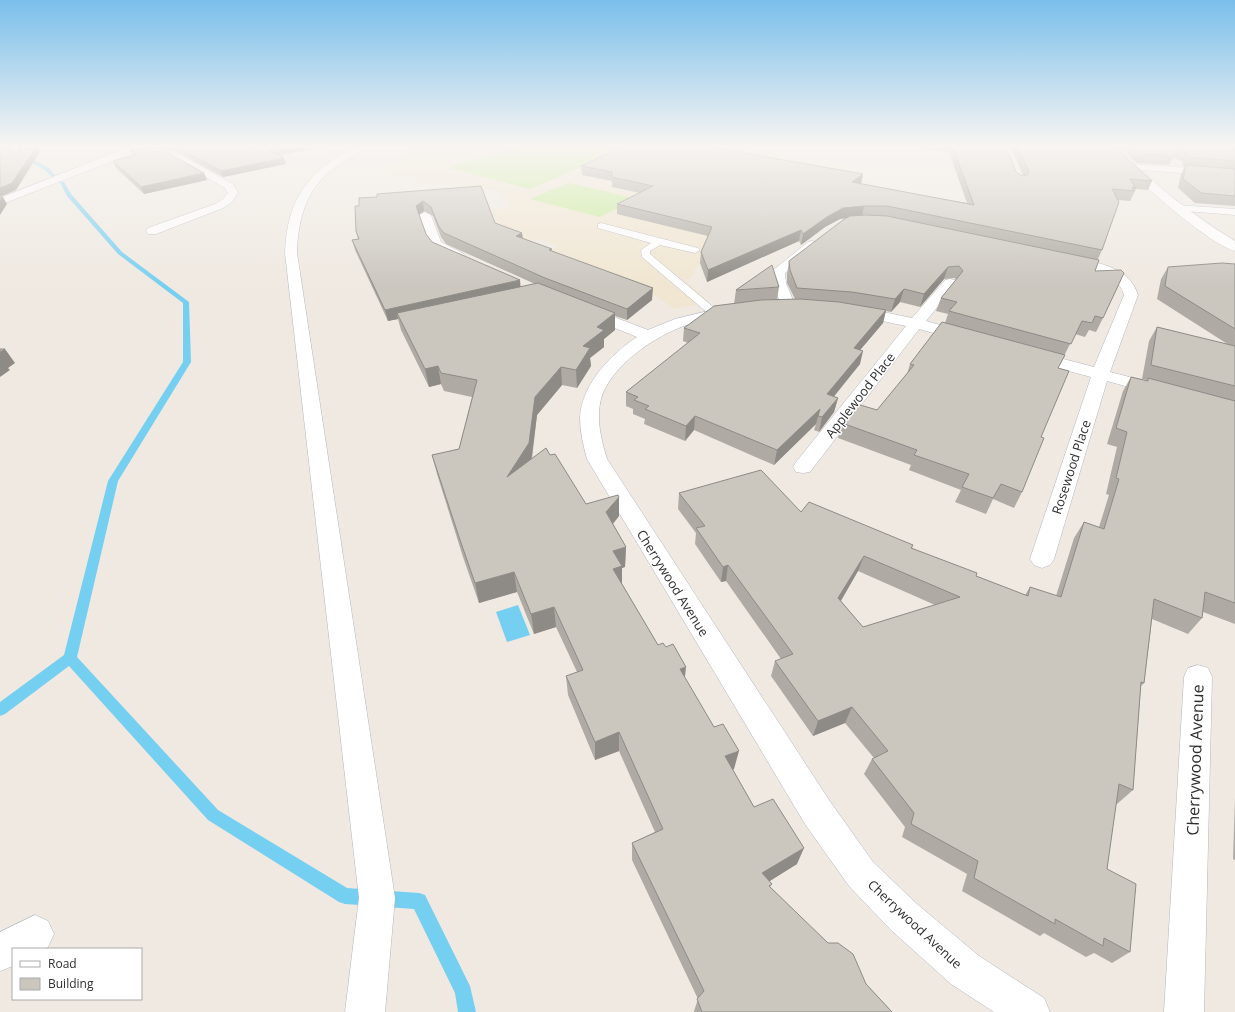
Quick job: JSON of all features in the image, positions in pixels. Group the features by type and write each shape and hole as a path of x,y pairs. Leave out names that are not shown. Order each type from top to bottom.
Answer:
{"street":[{"path":"0,202 25,192"},
{"path":"152,231 219,206 232,197 232,192"},
{"path":"306,192 296,208 290,234 293,269 377,898 365,1012"},
{"path":"1158,192 1176,208 1235,247"},
{"path":"1176,208 1235,212"},
{"path":"425,215 434,244 468,261"},
{"name":"Cherrywood Avenue","path":"823,237 778,272 779,306 714,313 682,321 648,336 625,355 606,375 596,390 590,405 589,429 597,459 813,805 861,874 904,917 965,970 1030,1012"},
{"name":"Rosewood Place","path":"1042,559 1100,375 1131,295 1130,286 1123,279 1102,269 1055,258"},
{"path":"916,323 950,283"},
{"path":"576,307 648,336"},
{"path":"833,308 916,323 985,342"},
{"name":"Applewood Place","path":"804,467 916,323"},
{"path":"1016,351 1175,395"},
{"name":"Cherrywood Avenue","path":"1184,1012 1198,677"},
{"path":"0,952 35,934"}],"lane":[{"path":"601,226 658,242 695,250"},
{"path":"658,242 646,250 645,255 714,313"}],"shaded area":[{"path":"499,192 810,192 696,267 692,277 685,280 709,302 675,309 635,282 548,252 559,246 538,239 525,243 504,234 489,210 511,208"}],"green space":[{"path":"547,192 608,192 637,199 600,217 530,199"}],"water":[{"path":"518,605 530,635 507,642 496,612"}],"building":[{"path":"400,192 483,192 495,223 522,233 516,236 552,249 549,250 653,288 627,309 545,278 444,233 439,227 431,207 423,201 416,206 426,234 432,242 520,280 385,310 352,240 359,239 356,231 355,206 359,206 359,198 377,197 377,194"},
{"path":"641,192 906,192 974,205 969,192 1114,192 1119,202 1102,250 887,206 864,206 843,208 803,234 801,230 708,270 701,252 712,227 617,204"},
{"path":"1200,192 1235,192 1235,196"},
{"path":"850,216 887,216 1099,260 1095,271 1121,270 1124,273 1103,318 1095,316 1092,323 1082,321 1071,344 949,311 957,302 941,298 963,271 959,266 948,267 924,294 904,289 895,299 852,292 797,288 790,270 789,261 843,220"},
{"path":"1222,263 1235,264 1235,329 1165,286 1168,267"},
{"path":"772,265 779,287 736,290"},
{"path":"538,283 615,313 597,327 604,330 583,346 590,348 576,370 561,367 535,397 529,443 507,477 546,448 550,455 555,454 586,504 618,495 619,497 606,512 626,547 613,551 622,566 613,569 658,645 663,643 666,647 673,644 686,667 680,669 714,727 723,724 739,751 725,756 754,807 773,799 804,848 762,873 772,884 769,886 828,943 838,943 853,954 866,984 892,1012 702,1012 697,999 704,991 632,843 663,829 619,732 595,742 566,676 583,670 554,607 531,614 514,572 475,583 432,455 459,449 477,380 441,373 438,366 425,369 397,313"},
{"path":"800,299 839,302 886,310 854,348 863,351 827,394 838,398 822,417 818,416 820,409 777,450 695,416 686,426 645,409 649,406 634,400 638,397 626,392 700,333 684,328 714,306 761,300"},
{"path":"942,322 1065,355 1058,368 1069,371 1041,437 1044,438 1022,492 1001,484 993,498 962,487 969,474 914,455 917,450 842,423 857,404 877,410 914,365 910,364"},
{"path":"1157,327 1235,346 1235,386 1151,365"},
{"path":"1131,377 1148,381 1148,378 1235,401 1235,603 1205,592 1202,618 1154,599 1144,683 1141,682 1133,790 1119,784 1107,869 1136,884 1130,952 1104,938 1103,946 1055,919 1055,924 974,878 978,861 911,824 914,813 872,759 888,751 852,707 818,721 775,661 793,654 728,565 723,567 696,528 705,526 679,493 761,470 801,512 809,502 913,545 911,548 977,573 976,576 1028,596 1030,587 1061,597 1084,522 1104,529 1119,479 1116,478 1127,432 1116,428","holes":["864,556 960,597 863,627 838,598"]}],"waterway":[{"path":"67,192 120,253 186,302 187,362 113,481 70,658"},
{"path":"0,710 70,658"},
{"path":"70,658 213,815 345,896 419,901 464,992 467,1012"}]}
